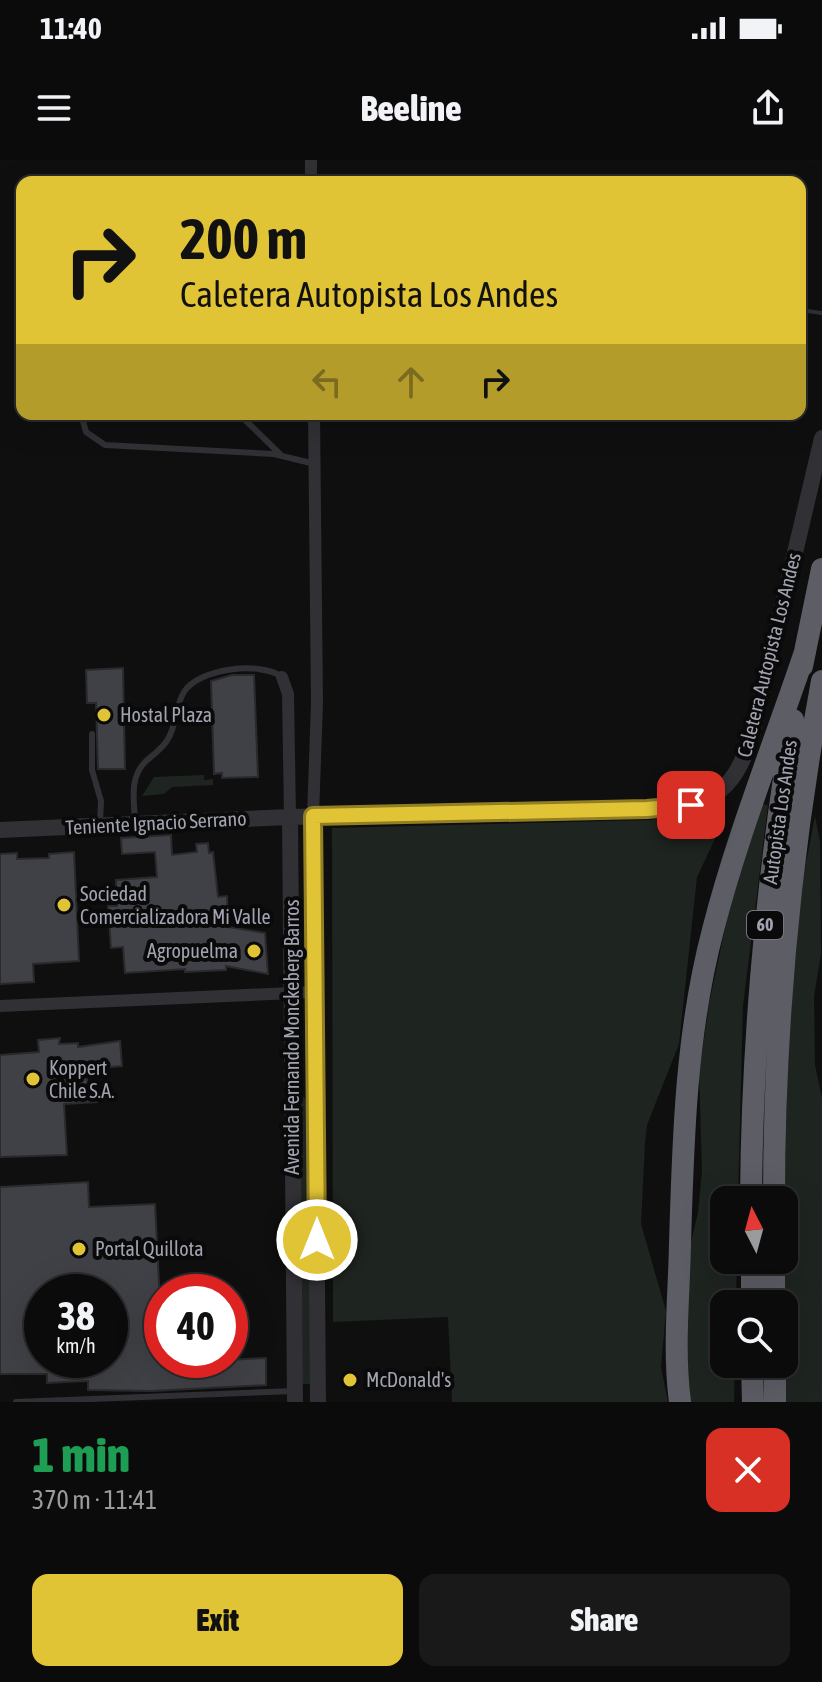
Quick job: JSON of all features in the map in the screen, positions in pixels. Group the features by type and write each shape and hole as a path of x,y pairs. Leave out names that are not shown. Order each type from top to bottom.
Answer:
{"highway":[{"name":"Autopista Los Andes","path":"751,1186 760,969 781,795 822,569"},
{"path":"680,1402 676,1348 685,1100 702,977 727,882 805,652"},
{"name":"Autopista Los Andes","path":"774,1186 776,1058 783,952 801,801 822,681"},
{"path":"752,1378 753,1402"},
{"path":"775,1378 775,1402"}],"street":[{"path":"313,816 317,703 314,420"},
{"name":"Caletera Autopista Los Andes","path":"313,816 671,807 691,805 719,792 730,783 743,763 752,735 822,438"},
{"path":"282,677 288,694 290,817"},
{"name":"Teniente Ignacio Serrano","path":"0,830 313,816"},
{"name":"Avenida Fernando Monckeberg Barros","path":"313,816 318,1398"},
{"name":"Avenida Fernando Monckeberg Barros","path":"290,817 295,1396"},
{"path":"0,1006 315,992"},
{"path":"295,1396 318,1398"}],"lane":[{"path":"83,420 86,432 105,445 281,455 315,464"},
{"path":"245,420 281,455"},
{"path":"135,824 136,774 166,742 173,729 179,703 190,684 212,673 240,670 268,669 282,677"},
{"path":"92,734 92,770 101,801 100,826"},
{"path":"16,1402 295,1396"}],"shaded area":[{"path":"204,775 204,780 213,779 213,785 172,787 164,794 142,796 154,777"},
{"path":"721,803 725,818 697,877 679,1044 647,1125 645,1143 641,1224 666,1311 661,1367 668,1402 452,1402 448,1317 333,1322 332,828 651,820 708,809"},
{"path":"760,804 768,805 743,1006 738,1186 710,1186 710,1274 737,1274 736,1290 710,1290 710,1378 735,1378 734,1402 686,1402 681,1358 691,1242 702,1171 699,1072 710,999 731,900"},
{"path":"815,816 820,841 821,954 814,996 815,1065 822,1098 822,1402 785,1402 785,1378 798,1378 798,1290 783,1290 783,1274 798,1274 798,1186 785,1186 790,947"},
{"path":"299,1094 305,1098 308,1111 311,1384 301,1384"}],"building":[{"path":"123,668 125,769 98,769 96,703 87,703 86,670"},
{"path":"232,675 254,675 258,777 222,778 222,773 214,774 211,681"},
{"path":"171,835 172,855 197,852 196,844 208,843 209,853 213,852 218,897 227,896 228,927 265,933 268,974 226,966 226,970 125,973 123,947 111,948 108,906 117,906 116,880 157,877 155,852 122,854 121,838"},
{"path":"74,852 79,961 33,964 34,982 0,984 0,854 17,853 17,859 49,858 49,854"},
{"name":"Koppert Chile S.A.","path":"60,1038 59,1044 78,1043 78,1047 120,1041 122,1066 86,1069 88,1091 96,1090 97,1102 64,1104 67,1155 0,1157 0,1055 39,1052 38,1040"},
{"name":"Portal Quillota","path":"88,1182 89,1207 155,1204 159,1274 144,1274 144,1378 248,1378 248,1359 266,1358 266,1385 152,1391 88,1390 88,1381 47,1383 47,1378 128,1378 128,1274 24,1274 24,1374 0,1374 0,1187"}],"waterway":[{"path":"806,311 822,313"}],"place":[{"name":"Hostal Plaza","path":"104,715"},
{"name":"Sociedad Comercializadora Mi Valle","path":"64,905"},
{"name":"Agropuelma","path":"254,951"},
{"name":"Koppert Chile S.A.","path":"33,1079"},
{"name":"Portal Quillota","path":"79,1249"},
{"name":"McDonald's","path":"350,1380"}],"route":[{"path":"317,1240 313,816 647,809 691,805"}]}
